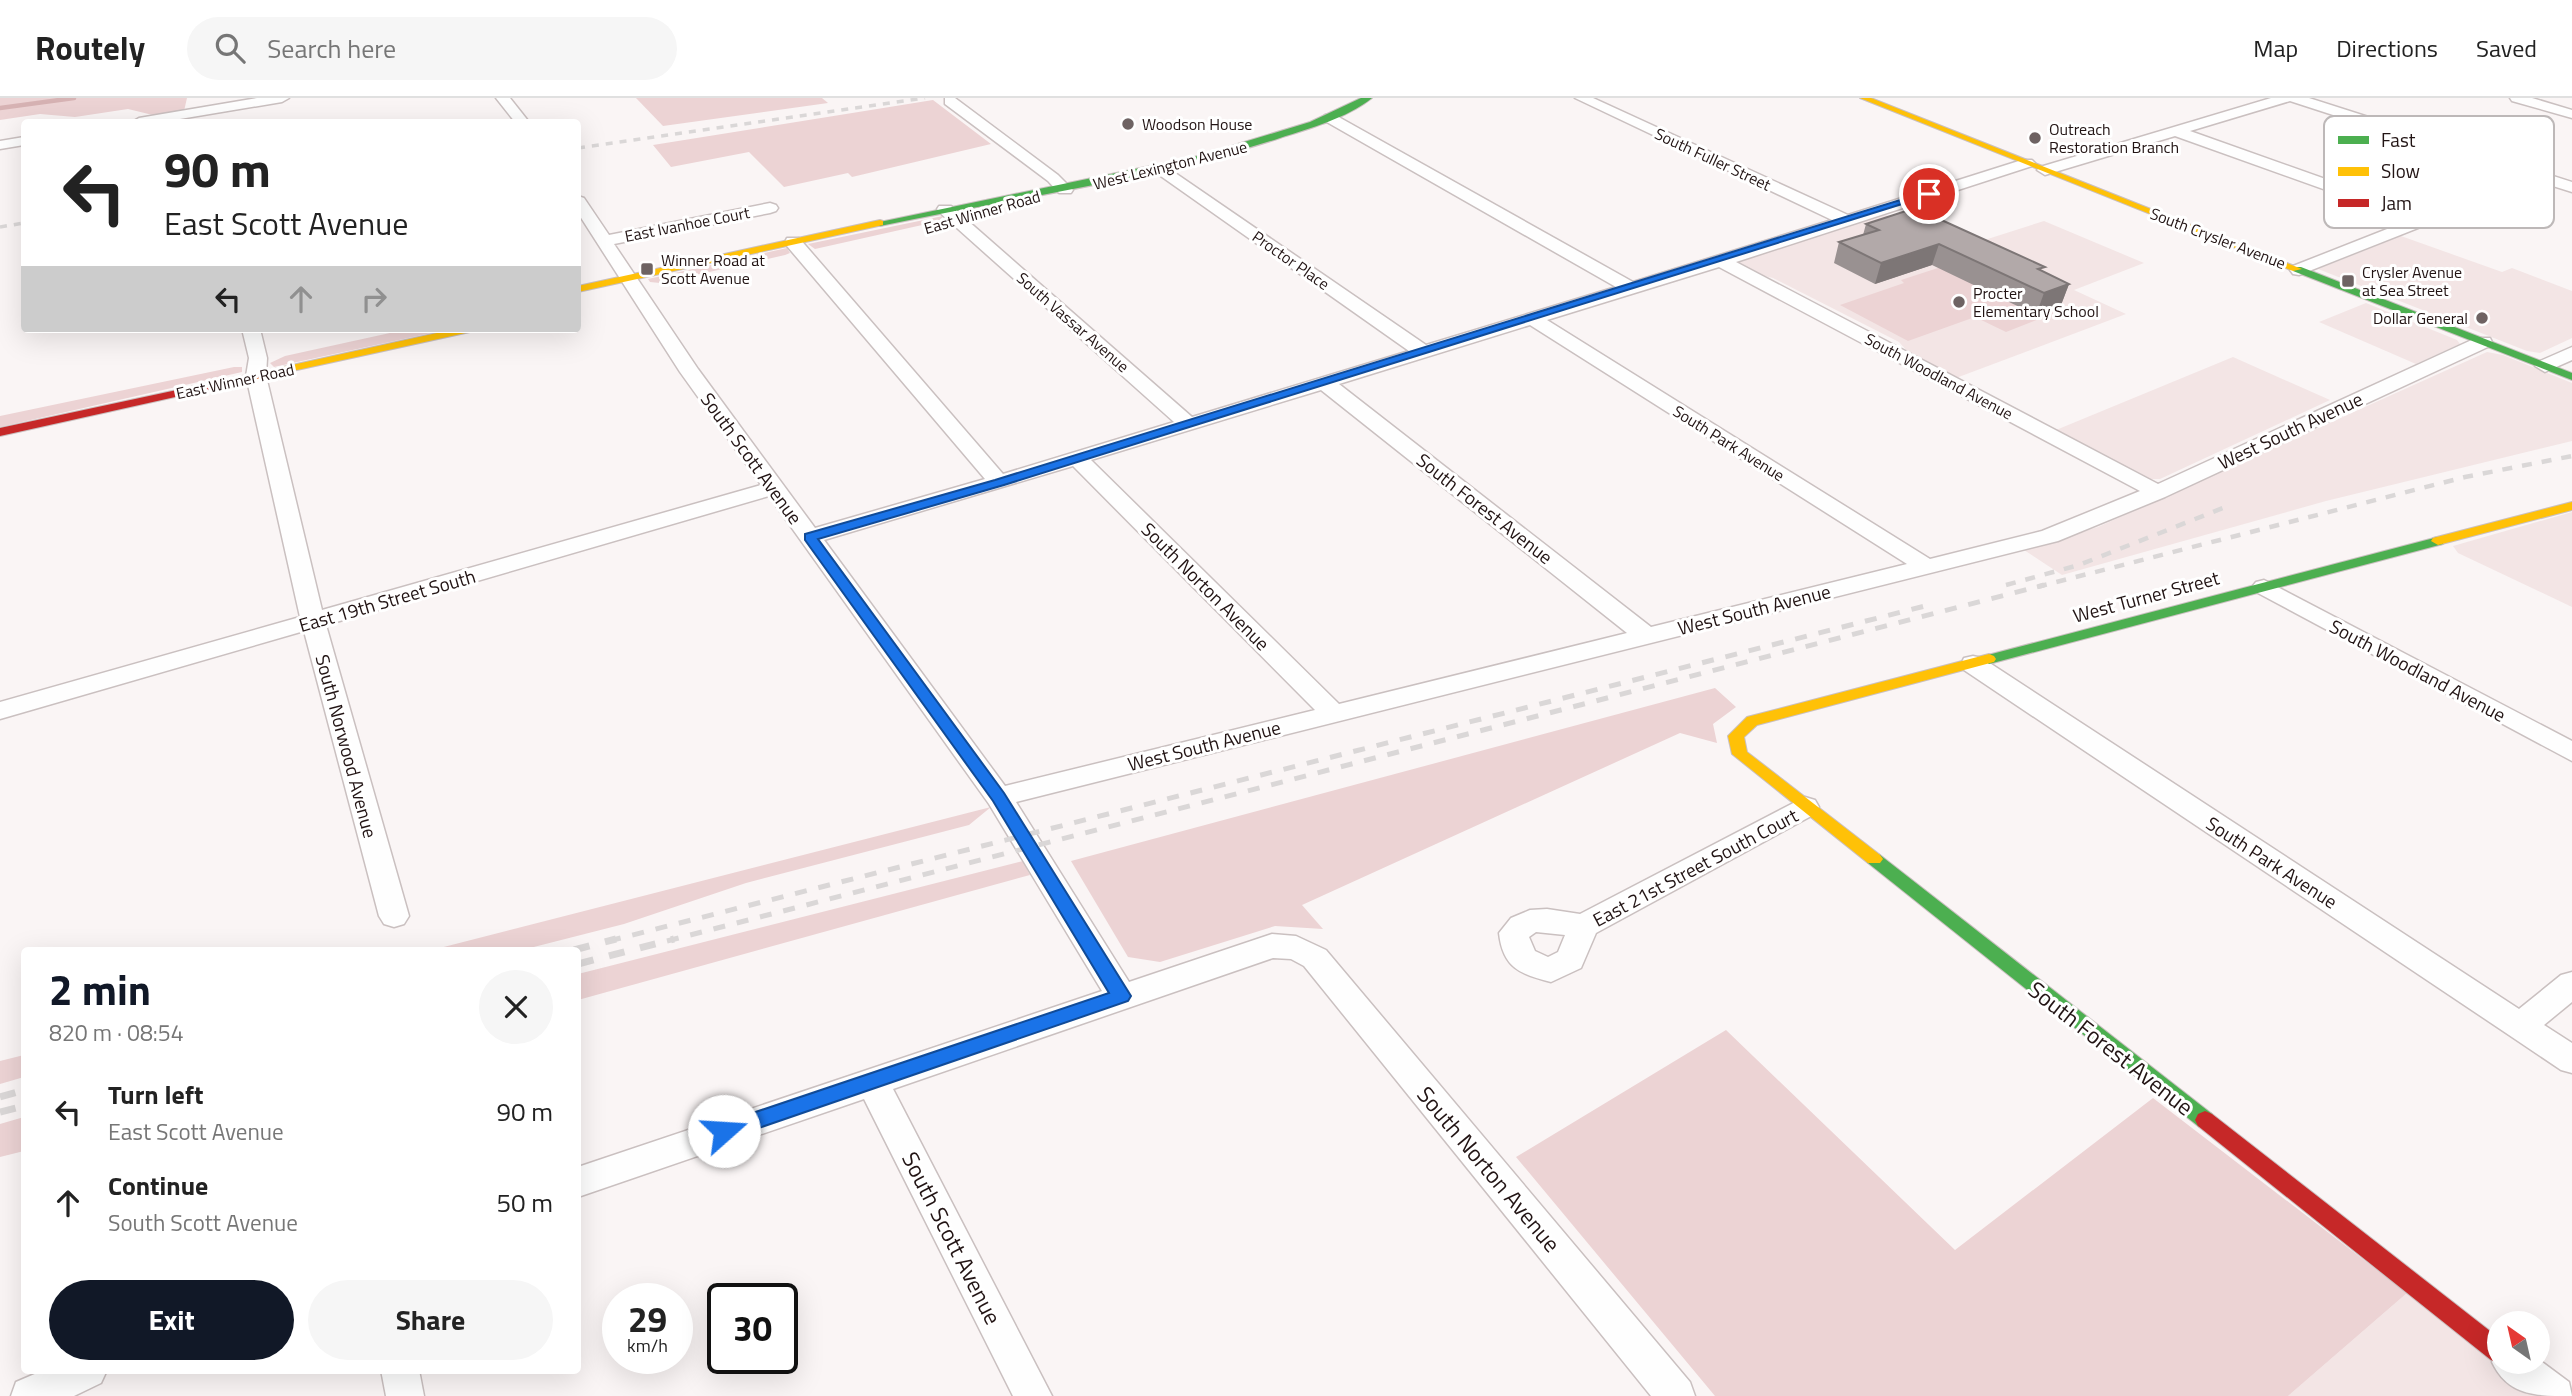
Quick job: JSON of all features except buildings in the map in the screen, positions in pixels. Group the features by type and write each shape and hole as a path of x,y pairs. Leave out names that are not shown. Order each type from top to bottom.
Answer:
{"street":[{"path":"503,98 520,119"},
{"name":"West Lexington Avenue","path":"1048,193 1247,147 1330,118 1368,98"},
{"name":"South Fuller Street","path":"1581,98 1845,220"},
{"name":"South Crysler Avenue","path":"1864,98 2572,377"},
{"path":"810,537 999,482 1721,261 1845,220 2176,131 2286,98"},
{"path":"2295,98 2351,116"},
{"path":"2517,98 2572,114"},
{"path":"950,101 1053,178 1065,190"},
{"path":"161,119 276,103"},
{"path":"1330,118 1630,288"},
{"path":"2176,131 2324,184"},
{"path":"0,145 21,142"},
{"name":"Proctor Place","path":"1160,169 1423,352"},
{"path":"2554,181 2572,187"},
{"name":"East Winner Road","path":"581,304 633,285 1048,193"},
{"name":"South Scott Avenue","path":"581,206 690,372 999,797 1121,996"},
{"name":"East Ivanhoe Court","path":"604,241 770,208"},
{"name":"South Vassar Avenue","path":"951,215 1188,424"},
{"path":"2299,270 2405,228"},
{"path":"798,249 999,482"},
{"name":"South Woodland Avenue","path":"1721,261 2157,492"},
{"name":"East Winner Road","path":"581,289 633,285"},
{"name":"South Park Avenue","path":"1532,318 1927,567"},
{"name":"South Norwood Avenue","path":"252,333 313,621 394,916"},
{"name":"East Winner Road","path":"0,432 257,362 444,333"},
{"name":"West South Avenue","path":"999,797 2050,536 2157,492 2483,342"},
{"path":"2545,366 2572,353"},
{"name":"South Forest Avenue","path":"1324,382 1646,635"},
{"name":"South Norton Avenue","path":"1077,458 1335,714"},
{"name":"East 19th Street South","path":"0,711 774,488"},
{"name":"West Turner Street","path":"1736,736 1752,721 2572,506"},
{"name":"South Woodland Avenue","path":"2264,587 2572,752"},
{"name":"South Park Avenue","path":"1973,664 2572,1060"},
{"name":"South Forest Avenue","path":"1736,736 1740,754 1805,807 2487,1343"},
{"name":"East 21st Street South Court","path":"1584,926 1805,807"},
{"name":"South Norton Avenue","path":"1121,996 1272,946 1296,948 1315,958 1676,1396"},
{"path":"2520,1026 2572,984"},
{"path":"581,1181 1121,996"},
{"name":"South Scott Avenue","path":"872,1081 1033,1396"},
{"path":"30,1396 79,1374"},
{"path":"401,1374 405,1396"},
{"path":"2527,1374 2555,1396"}],"shaded area":[{"path":"0,98 187,98 184,111 157,116 128,109 75,117 40,114 0,120"},
{"path":"636,98 822,98 828,103 663,126"},
{"path":"933,100 991,144 852,177 848,173 784,187 749,152 671,167 653,145"},
{"name":"Procter Elementary School","path":"1886,215 1972,244 2044,221 2144,263 2074,290 2126,314 1956,378 1909,353 1899,342 1773,278 1760,275 1736,263 1738,260"},
{"path":"943,216 940,221 815,249 808,244"},
{"path":"2401,236 2502,272 2512,268 2572,291 2572,338 2540,353 2527,351 2318,269"},
{"path":"787,248 790,253 785,255 660,283 650,282 648,279"},
{"path":"1941,267 2036,315 2058,306 2065,309 2006,332 1975,317 1908,341 1840,305"},
{"path":"2366,303 2457,340 2460,344 2416,364 2319,322"},
{"path":"390,333 431,333 274,367 270,363 285,356"},
{"path":"2487,352 2503,355 2572,383 2572,441 2326,501 2062,575 2024,550 2098,527"},
{"path":"2233,357 2330,400 2160,479 2150,479 2056,430"},
{"path":"242,367 242,372 0,427 0,416"},
{"path":"2572,512 2572,607 2458,553 2453,546"},
{"path":"1715,688 1736,707 1713,724 1717,743 1680,733 1302,905 1323,929 1275,926 1160,962 1128,957 1071,861"},
{"path":"991,807 969,825 746,883 624,924 534,947 444,947"},
{"path":"1023,861 1030,875 581,999 581,973"},
{"path":"1726,1030 1955,1250 2153,1098 2407,1293 2288,1396 1715,1396 1516,1157"},
{"path":"21,1056 21,1078 0,1084 0,1061"},
{"path":"21,1118 21,1152 0,1157 0,1124"},
{"path":"2407,1293 2487,1356 2487,1374 2510,1374 2538,1396 2288,1396"}],"waterway":[{"path":"0,108 74,98"}],"railway":[{"path":"581,148 925,98"},
{"path":"0,227 21,224"},
{"path":"2037,587 2465,477 2572,456"},
{"path":"2006,585 2079,565 2223,508"},
{"path":"667,941 2044,585"},
{"path":"609,941 1925,606"},
{"path":"581,948 616,939"},
{"path":"581,963 674,939"},
{"path":"0,1097 21,1091"},
{"path":"0,1112 21,1107"}],"traffic: fast":[{"path":"880,223 1200,159 1313,124 1368,98"},
{"path":"2297,269 2572,377"},
{"path":"1989,659 2438,541"},
{"path":"1874,859 2205,1120"}],"traffic: slow":[{"path":"1864,98 2297,269"},
{"path":"581,288 880,223"},
{"path":"256,376 452,333"},
{"path":"2438,541 2572,506"},
{"path":"1874,859 1740,754 1736,736 1752,721 1989,659"}],"traffic: jam":[{"path":"0,432 256,376"},
{"path":"2205,1120 2487,1343"}],"place":[{"name":"Woodson House","path":"1128,124"},
{"name":"Outreach Restoration Branch","path":"2035,138"},
{"name":"Winner Road at Scott Avenue","path":"647,269"},
{"name":"Crysler Avenue at Sea Street","path":"2348,281"},
{"name":"Procter Elementary School","path":"1959,302"},
{"name":"Dollar General","path":"2482,318"}],"route":[{"path":"724,1131 1121,996 999,797 810,537 999,482 1721,261 1929,194"}]}
